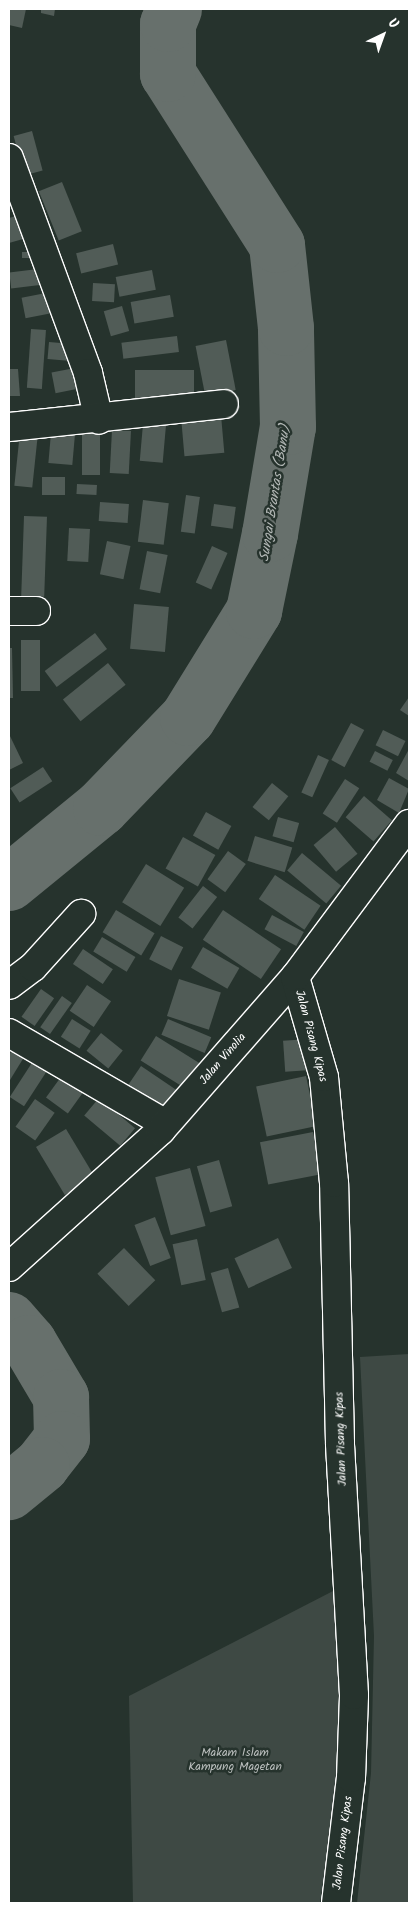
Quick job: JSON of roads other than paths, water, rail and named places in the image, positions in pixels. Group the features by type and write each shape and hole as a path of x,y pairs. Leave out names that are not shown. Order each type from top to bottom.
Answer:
{"street":[{"path":"9,158 88,372 99,420"},
{"path":"9,427 99,420 224,404"},
{"path":"9,611 36,611"},
{"name":"Jalan Vinolia","path":"9,1268 166,1124 295,977 409,824"},
{"path":"9,985 33,967 81,914"},
{"name":"Jalan Pisang Kipas","path":"295,977 324,1077 334,1183 340,1443 354,1695 351,1778 336,1903"},
{"path":"9,1033 166,1124"}],"waterway":[{"name":"Sungai Brantas (Banu)","path":"9,883 101,808 188,718 254,611 270,534 288,427 286,328 277,245 168,74 168,24 174,9"},
{"name":"Sungai Brantas (Banu)","path":"9,1320 29,1343 61,1397 62,1439 42,1465 9,1492"}],"park label":[{"name":"Makam Islam Kampung Magetan","path":"235,1760"}]}
